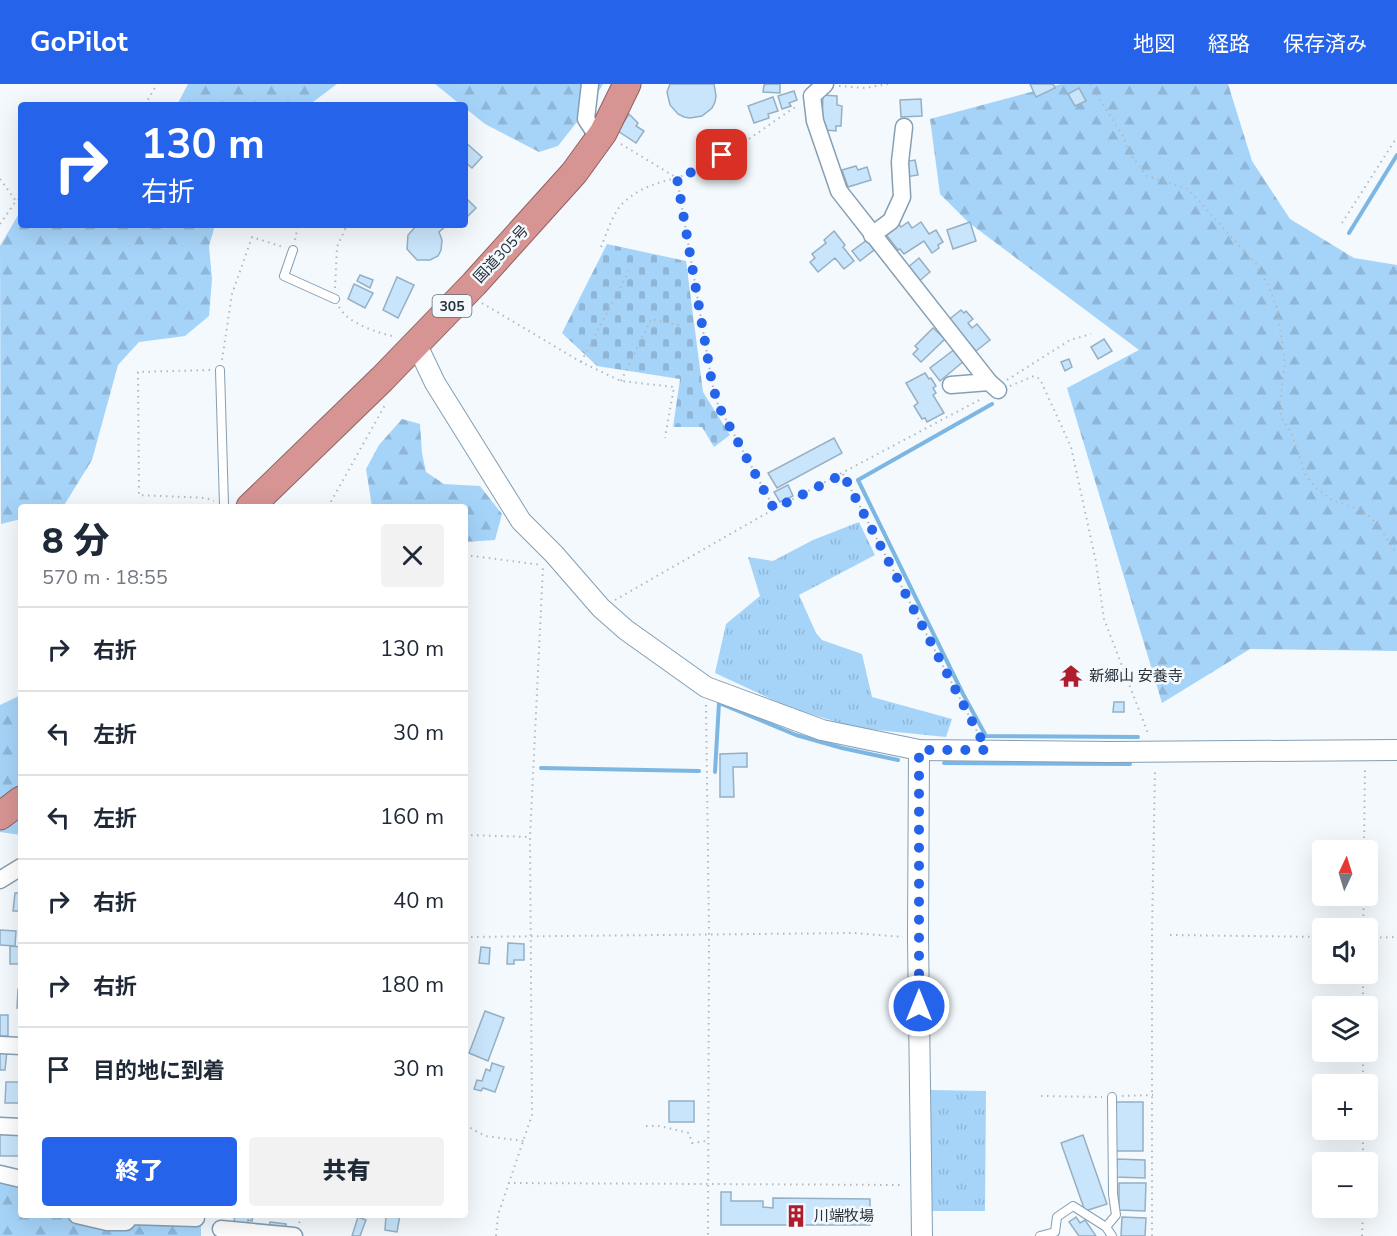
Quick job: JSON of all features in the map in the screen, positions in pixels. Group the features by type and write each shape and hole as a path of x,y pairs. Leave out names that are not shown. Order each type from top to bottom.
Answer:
{"highway":[{"name":"国道305号","path":"239,504 416,343 474,284 574,173 601,136 627,84"},
{"path":"0,816 18,802"}],"street":[{"path":"590,84 586,119 601,136"},
{"path":"825,84 812,96 815,121 838,191 994,387"},
{"path":"873,235 891,221 902,197 900,162 904,127"},
{"path":"416,343 435,383 521,521 549,560 626,630 706,687 822,730 919,750 1155,752 1397,750"},
{"path":"951,385 994,387"},
{"path":"919,750 918,938 922,1236"},
{"path":"0,879 18,869"},
{"path":"0,1045 18,1046"},
{"path":"0,1126 18,1127"},
{"path":"0,1174 18,1178"},
{"path":"94,1218 117,1222 126,1222 129,1218"},
{"path":"221,1227 294,1236"}],"lane":[{"path":"293,250 284,276 334,299"},
{"path":"220,370 237,504"},
{"path":"1106,1227 1116,1215 1113,1194 1112,1097"},
{"path":"1040,1236 1055,1232 1057,1217 1073,1206 1106,1227 1112,1236"}],"path":[{"path":"147,102 157,84"},
{"path":"833,84 842,87 865,88 888,84"},
{"path":"1090,84 1123,136 1129,153 1147,176 1188,189 1256,264 1278,308 1285,361 1280,402 1281,417 1291,432 1306,476 1316,488 1332,500 1363,511 1378,525 1397,554"},
{"path":"601,247 621,204 635,193 664,180 677,178 704,167 812,96"},
{"path":"601,136 677,178"},
{"path":"1342,223 1397,137"},
{"path":"677,178 712,383 718,405 774,509"},
{"path":"0,179 16,201 0,224"},
{"path":"229,504 206,498 139,495 138,372 220,370 232,294 252,237 293,250 297,228"},
{"path":"346,228 337,247 334,299 343,314 383,334 416,343"},
{"path":"581,363 628,271"},
{"path":"479,301 581,363 621,381 674,387 665,438"},
{"path":"621,381 651,319 682,326"},
{"path":"601,608 774,509 843,474 994,387 1070,340 1091,334"},
{"path":"994,387 1034,376 1040,379 1068,438 1096,562 1104,619 1155,752 1152,932 1152,1236"},
{"path":"330,504 385,405"},
{"path":"843,474 987,750"},
{"path":"468,555 549,560 530,837 532,1115 498,1215 496,1236"},
{"path":"706,687 709,934 708,1236"},
{"path":"1364,840 1365,751"},
{"path":"468,835 530,837"},
{"path":"468,937 854,933 918,938"},
{"path":"1170,935 1312,937"},
{"path":"1378,938 1397,938"},
{"path":"1041,1096 1153,1095"},
{"path":"646,1126 660,1126 688,1133 692,1143 706,1141"},
{"path":"468,1127 484,1136 524,1141"},
{"path":"508,1183 920,1185"},
{"path":"1362,1236 1363,1218"}],"green space":[{"path":"188,84 337,84 313,102 179,102"},
{"path":"435,84 603,84 588,108 558,146 539,152 485,124 468,110 468,102 457,102"},
{"path":"1061,84 1228,84 1252,161 1290,219 1354,258 1397,265 1397,651 1250,649 1162,703 1067,388 1139,350 968,222 940,194 930,119"},
{"path":"18,215 18,228 214,228 209,246 212,279 209,316 185,336 139,342 118,365 92,460 65,504 18,504 18,520 1,524 0,246"},
{"path":"607,244 686,261 703,392 730,435 714,447 702,427 673,427 680,379 597,366 562,333"},
{"path":"402,419 420,424 426,472 444,484 480,486 502,514 495,540 468,542 468,504 372,504 366,469 379,445"},
{"path":"859,522 875,555 799,595 816,633 822,640 862,654 872,697 952,719 946,737 857,728 790,708 715,673 726,624 760,596 748,557 773,561 813,540"},
{"path":"18,696 18,835 0,832 0,705"},
{"path":"931,1090 986,1091 985,1211 930,1211"},
{"path":"0,1176 18,1182 18,1218 201,1220 201,1236 0,1236"}],"building":[{"path":"670,84 714,84 715,102 712,108 702,116 684,117 670,105 667,92"},
{"path":"766,84 780,84 780,93 763,92"},
{"path":"1030,84 1053,84 1055,88 1036,97"},
{"path":"1079,88 1086,101 1075,106 1068,94"},
{"path":"794,91 797,100 789,103 791,106 782,109 778,96"},
{"path":"823,95 837,96 837,105 842,106 841,126 836,126 836,131 826,130 826,126 822,126"},
{"path":"773,97 778,111 768,114 769,118 754,123 748,106"},
{"path":"921,99 922,116 901,117 900,100"},
{"path":"629,114 638,123 636,126 644,131 636,143 618,131"},
{"path":"468,145 482,157 472,168 468,165"},
{"path":"915,160 918,175 906,177 903,162"},
{"path":"856,166 858,170 867,167 871,180 848,187 842,170"},
{"path":"468,200 476,208 468,216"},
{"path":"908,222 912,228 921,222 929,234 936,230 943,242 938,245 939,248 932,253 924,241 904,254 900,249 898,250 884,232 898,223 901,227"},
{"path":"970,222 976,241 953,249 947,230"},
{"path":"414,228 444,228 439,232 442,240 438,256 430,260 417,260 407,249 408,235"},
{"path":"834,231 854,261 844,269 835,258 818,272 810,262 815,258 812,254 826,243 824,240"},
{"path":"867,240 874,250 860,261 852,251"},
{"path":"919,258 930,272 918,282 907,268"},
{"path":"360,275 373,280 370,288 357,281"},
{"path":"397,277 414,285 398,318 383,310"},
{"path":"354,284 373,293 365,308 348,299"},
{"path":"961,310 964,313 966,311 973,319 968,323 972,328 977,324 990,340 976,351 947,321"},
{"path":"933,328 945,339 921,362 913,354 918,349 915,346"},
{"path":"1104,339 1112,351 1098,359 1091,347"},
{"path":"955,349 964,361 940,381 930,368"},
{"path":"1069,359 1072,367 1065,371 1061,362"},
{"path":"925,373 936,386 933,388 936,393 933,395 944,413 927,422 925,418 922,419 914,406 918,403 906,383"},
{"path":"834,438 842,453 777,488 768,473"},
{"path":"788,485 793,496 780,502 774,492"},
{"path":"1114,702 1124,702 1124,712 1113,712"},
{"path":"747,753 747,767 733,767 734,797 720,797 720,754"},
{"path":"15,893 18,893 18,911 13,911"},
{"path":"0,930 16,931 15,946 0,945"},
{"path":"508,943 524,944 524,960 514,960 514,964 507,964"},
{"path":"10,946 18,947 18,964 10,964"},
{"path":"481,947 490,948 489,964 479,963"},
{"path":"485,1011 504,1018 488,1061 469,1053"},
{"path":"0,1015 8,1015 8,1036 0,1036"},
{"path":"0,1050 7,1051 5,1070 0,1070"},
{"path":"492,1063 504,1067 495,1092 483,1088 481,1091 474,1089 477,1080 482,1081 486,1069 490,1071"},
{"path":"6,1082 18,1082 18,1103 5,1103"},
{"path":"669,1101 694,1101 694,1122 669,1122"},
{"path":"1115,1102 1143,1102 1143,1151 1115,1151"},
{"path":"0,1134 18,1135 18,1156 0,1156"},
{"path":"1083,1135 1107,1204 1085,1211 1061,1143"},
{"path":"1117,1159 1145,1160 1145,1178 1116,1177"},
{"path":"1119,1183 1146,1183 1145,1211 1119,1210"},
{"name":"川端牧場","path":"721,1192 731,1192 731,1201 763,1201 763,1207 773,1208 773,1198 870,1199 870,1225 721,1225"},
{"path":"1076,1217 1080,1223 1085,1220 1096,1236 1079,1236 1069,1222"},
{"path":"1122,1217 1146,1218 1145,1236 1121,1236"},
{"path":"235,1218 252,1218 252,1221 248,1220 248,1224 234,1222"},
{"path":"358,1218 366,1220 360,1236 352,1236"},
{"path":"386,1218 399,1218 397,1232 385,1230"},
{"path":"270,1222 286,1224 286,1229 269,1227"}],"waterway":[{"path":"1349,233 1397,155"},
{"path":"992,404 858,480 986,736 1138,737"},
{"path":"715,772 719,703 796,735 898,760"},
{"path":"944,763 1130,764"},
{"path":"541,768 699,771"}],"place":[{"name":"新郷山 安養寺","path":"1071,676"},
{"name":"川端牧場","path":"796,1216"}],"route":[{"path":"722,155 704,167 677,178 712,383 718,405 774,509 843,474 987,750 919,750 919,1006"}]}
